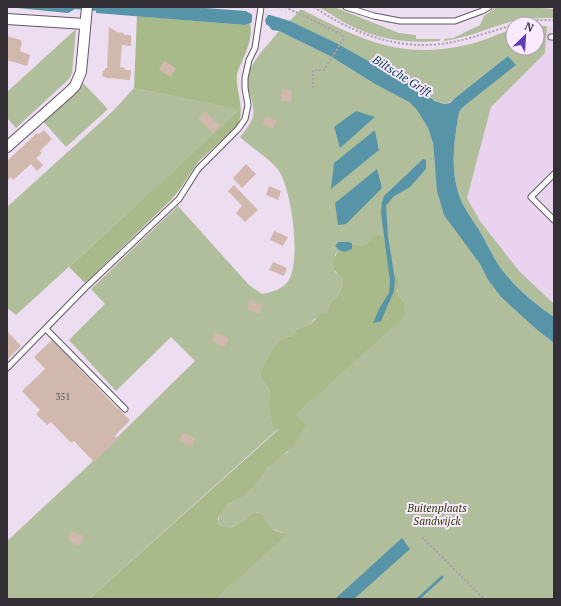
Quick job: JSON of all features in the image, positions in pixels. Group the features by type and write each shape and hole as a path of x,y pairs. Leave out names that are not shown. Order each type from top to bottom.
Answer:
{"street":[{"path":"7,147 75,86 82,72 87,9"},
{"path":"7,19 85,24"}],"lane":[{"path":"7,368 85,288 179,199 198,169 238,129 245,119 248,105 245,88 246,78 249,60 255,48 261,7"},
{"path":"346,7 374,16 400,21 455,21 489,7"},
{"path":"554,174 531,197 554,220"},
{"path":"46,329 125,409"}],"path":[{"path":"285,7 341,34 344,38 324,70 314,70 313,89"},
{"path":"314,7 361,34 377,39 407,44 427,45 448,43 472,38 505,28"},
{"path":"422,537 484,599"}],"shaded area":[{"path":"547,26 554,27 554,304 519,271 480,221 467,198 491,107 542,56 545,56"}],"green space":[{"path":"319,7 334,7 399,33 416,35 416,39 440,39 440,41 402,41 374,35 341,21"},
{"path":"496,7 554,9 554,18 545,18 545,16 505,16 505,23 461,38 444,41 444,39 453,38 480,25 484,16"},
{"path":"300,10 303,10 362,38 400,48 421,50 442,49 472,44 505,32 505,56 508,56 452,100 444,103 433,99 362,58 290,21"},
{"path":"137,16 245,25 250,23 250,41 237,74 241,108 240,120 237,126 198,162 171,200 85,283 69,267 240,110 134,88"},
{"path":"545,26 547,26 545,53"},
{"path":"76,29 72,73 69,79 16,128 7,118 7,92"},
{"name":"Buitenplaats Sandwijck","path":"279,31 330,56 375,84 409,102 417,110 428,128 433,143 435,169 465,243 480,264 488,280 501,297 536,329 554,343 554,599 216,599 286,534 268,527 263,515 256,512 237,525 226,528 218,523 219,516 222,511 225,507 248,491 268,466 288,452 294,415 351,364 405,304 397,293 398,290 390,268 370,241 361,246 349,242 338,242 335,246 339,250 335,255 335,272 343,279 343,285 337,297 331,301 327,313 314,319 311,324 297,329 292,336 284,338 261,371 260,378 269,389 270,394 270,414 272,426 278,429 89,599 7,599 7,541 90,464 195,361 171,337 116,391 69,340 105,304 91,289 178,206 249,285 262,294 282,287 290,278 293,268 294,240 291,208 284,181 276,167 240,137 246,130 253,116 253,105 248,89 249,71 251,66","holes":["375,117 340,147 334,127","375,130 379,149 332,188"]},
{"path":"508,56 542,56 491,107 467,198 480,221 519,271 554,304 554,317 526,296 502,270 465,208 456,184 454,157 459,112 463,107 515,65"},
{"path":"83,83 108,109 66,147 43,121"},
{"path":"134,88 241,110 16,315 7,308 7,207 113,111"},
{"path":"380,235 386,240 392,258 390,265 391,270 399,279 397,293 405,304 404,317 295,415 307,426 293,447 267,468 254,486 243,496 228,504 218,518 218,523 223,526 233,527 255,512 263,515 269,526 287,534 216,599 89,599 278,430 272,426 269,389 260,378 261,371 277,343 284,338 292,336 297,329 311,324 320,314 327,313 331,301 337,297 343,285 343,279 336,272 333,266 334,259 339,250 344,252 352,248 352,243 361,246 370,241 373,236"}],"water":[{"path":"7,7 191,7 246,11 251,14 270,15 290,21 336,43 418,89 435,101 444,104 450,103 508,56 516,65 463,107 459,112 454,157 456,184 465,208 502,270 526,296 554,317 554,343 536,329 501,297 488,280 480,264 444,215 437,191 433,143 428,128 417,110 409,102 375,84 330,56 279,31 272,30 268,25 250,23 245,25 96,13 96,11 75,9 68,13"},
{"path":"356,111 375,117 340,148 334,127"},
{"path":"375,130 379,150 331,189 334,163"},
{"path":"423,159 426,160 426,169 410,187 393,197 386,206 388,236 395,280 394,291 381,321 373,323 380,307 389,293 390,281 381,213 382,202 384,196"},
{"path":"377,169 382,188 346,224 338,225 335,203"},
{"path":"338,242 352,243 352,249 344,252 339,250 335,246"},
{"path":"402,538 410,549 354,599 335,599"}],"pier":[{"path":"252,13 268,15 265,20 267,27 251,24"}],"building":[{"path":"109,27 117,32 124,33 124,35 131,35 131,46 122,45 120,67 125,68 125,70 131,70 130,80 107,78 102,76 103,71 107,68"},
{"path":"7,36 21,40 20,51 30,55 27,66 7,60"},
{"path":"164,61 176,68 171,77 159,70"},
{"path":"282,89 292,90 291,102 281,101"},
{"path":"205,111 220,126 213,133 198,118"},
{"path":"266,116 277,121 273,129 262,124"},
{"path":"44,130 52,139 40,151 42,153 36,158 43,165 37,171 31,164 13,180 11,177 7,181 7,161 37,133 39,134"},
{"path":"246,164 256,174 242,188 233,178"},
{"path":"234,185 258,210 245,222 236,213 242,206 228,191"},
{"path":"269,186 281,191 278,200 266,195"},
{"path":"274,231 288,237 283,246 270,240"},
{"path":"273,262 287,268 284,276 269,270"},
{"path":"250,300 263,305 259,314 247,309"},
{"path":"7,331 21,346 7,360"},
{"path":"215,332 229,338 225,347 212,341"},
{"path":"52,340 130,420 115,436 118,439 94,462 74,441 71,443 51,422 47,425 36,414 40,410 22,391 45,369 34,357"},
{"path":"183,433 195,438 192,446 179,441"},
{"path":"72,531 85,537 80,546 67,540"}],"waterway":[{"path":"418,599 442,577"}],"water label":[{"name":"Biltsche Grift","path":"402,76"}]}
